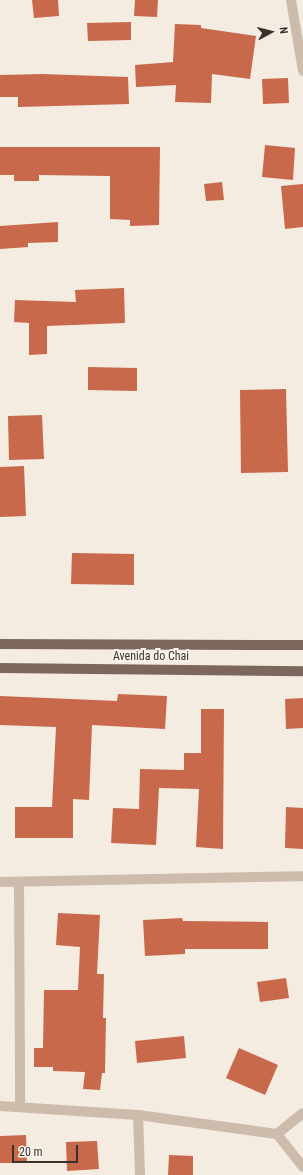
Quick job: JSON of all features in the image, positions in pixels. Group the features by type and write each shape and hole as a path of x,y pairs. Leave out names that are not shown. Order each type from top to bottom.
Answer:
{"main road":[{"name":"Avenida do Chai","path":"0,644 303,645"},
{"name":"Avenida do Chai","path":"0,668 303,671"}],"street":[{"path":"291,0 303,70"},
{"path":"0,882 303,876"},
{"path":"19,882 20,1105"},
{"path":"0,1106 20,1105 138,1115 277,1134 303,1167"},
{"path":"277,1134 303,1113"},
{"path":"138,1115 140,1175"}],"building":[{"path":"32,0 58,0 59,16 34,18"},
{"path":"135,0 158,0 157,17 134,16"},
{"path":"131,22 131,40 88,41 87,23"},
{"path":"175,24 201,25 201,28 256,36 250,79 212,74 211,103 175,102 176,85 136,87 135,65 173,62"},
{"path":"42,74 128,77 129,104 18,107 18,97 0,97 0,75"},
{"path":"288,78 289,103 263,104 262,79"},
{"path":"265,145 295,148 293,180 262,177"},
{"path":"0,147 160,147 159,225 130,226 130,220 110,219 110,176 39,175 39,181 14,181 14,175 0,175"},
{"path":"222,182 224,200 206,201 204,184"},
{"path":"303,184 303,227 285,229 281,186"},
{"path":"58,222 58,242 28,243 28,247 0,249 0,226"},
{"path":"124,288 125,323 47,326 47,354 29,355 29,323 14,322 15,300 76,302 75,290"},
{"path":"88,367 137,368 137,391 88,390"},
{"path":"286,389 288,472 241,473 240,390"},
{"path":"42,415 44,459 9,460 8,416"},
{"path":"24,466 26,516 0,517 0,467"},
{"path":"72,553 134,554 134,585 71,584"},
{"path":"118,694 167,696 165,729 92,725 89,800 73,799 73,838 15,838 15,807 52,807 56,727 0,725 0,696 117,701"},
{"path":"303,698 303,728 286,729 285,699"},
{"path":"201,709 224,709 223,849 196,847 199,789 159,788 156,845 111,843 113,808 139,809 140,769 184,770 184,753 201,753"},
{"path":"286,807 303,808 303,849 285,848"},
{"path":"58,913 100,915 97,974 104,974 103,1018 106,1018 105,1073 102,1073 100,1090 83,1089 85,1072 53,1071 53,1067 34,1067 34,1048 43,1048 44,990 78,990 80,947 56,945"},
{"path":"182,918 183,921 268,922 268,949 185,949 185,954 145,956 143,920"},
{"path":"286,978 289,998 260,1002 257,982"},
{"path":"184,1036 186,1058 137,1063 135,1041"},
{"path":"239,1048 278,1065 265,1095 226,1078"},
{"path":"26,1135 27,1163 0,1163 0,1136"},
{"path":"97,1141 99,1169 67,1171 66,1142"},
{"path":"169,1155 193,1156 193,1175 168,1175"}]}
